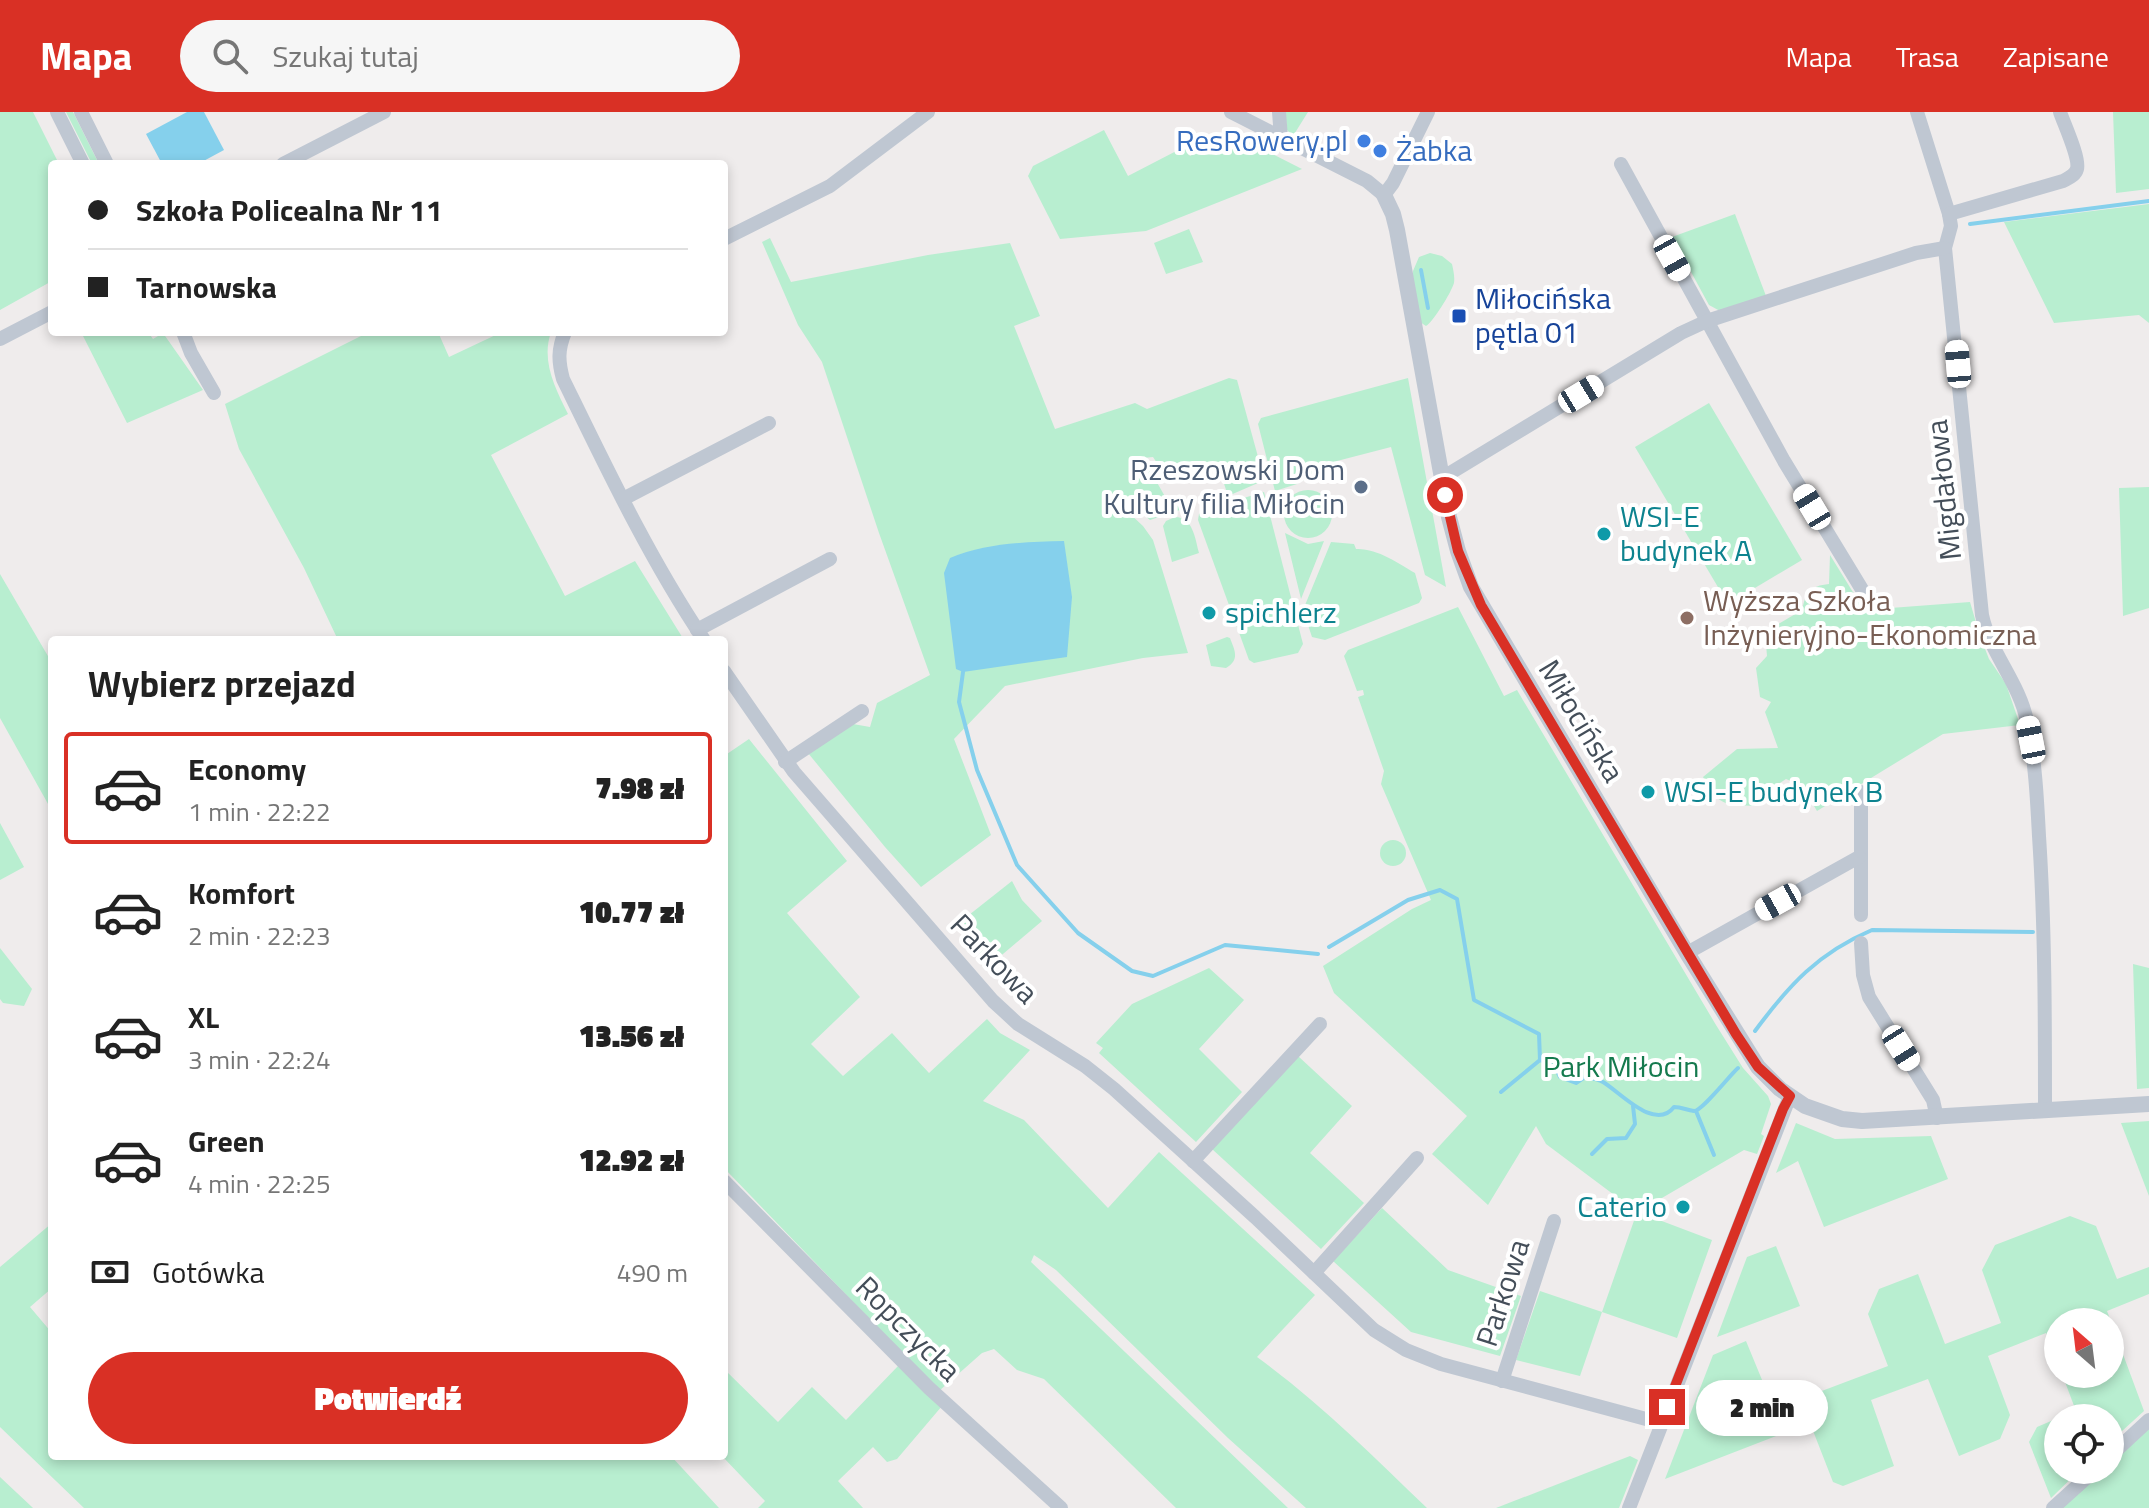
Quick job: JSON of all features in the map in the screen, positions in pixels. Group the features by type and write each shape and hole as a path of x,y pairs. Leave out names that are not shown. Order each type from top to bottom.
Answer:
{"street":[{"path":"57,112 81,160"},
{"path":"81,112 105,160"},
{"path":"291,160 384,112"},
{"path":"728,237 830,186 928,112"},
{"path":"1231,112 1367,181 1384,195 1399,172 1428,112"},
{"path":"1279,112 1281,138"},
{"path":"1917,112 1949,214 2073,176 2077,161 2060,112"},
{"path":"1621,164 1784,461 1869,601"},
{"name":"Miłocińska","path":"1384,195 1397,230 1458,551 1476,597 1758,1067 1790,1096 1813,1109 1842,1119 1888,1121 2149,1104"},
{"name":"Migdałowa","path":"1949,214 1951,226 1945,248 1982,615 1986,635 2019,694 2034,764 2042,882 2045,1111"},
{"path":"1442,478 1681,333 1707,321 1916,253 1945,248"},
{"path":"0,339 48,312"},
{"path":"176,336 191,353"},
{"path":"185,336 214,393"},
{"path":"563,336 558,364 563,379 623,499 700,635 830,559"},
{"path":"623,499 769,423"},
{"name":"Parkowa","path":"728,677 785,762 993,1001 1018,1024 1095,1073 1374,1330 1406,1350 1441,1364 1661,1423"},
{"path":"785,762 862,711"},
{"path":"1861,792 1861,915"},
{"path":"1687,953 1859,857"},
{"path":"1861,943 1863,975 1869,997 1933,1100 1937,1118"},
{"path":"1193,1161 1320,1024"},
{"path":"1629,1508 1790,1096"},
{"path":"1314,1273 1417,1158"},
{"name":"Ropczycka","path":"728,1185 938,1397 1061,1508"},
{"name":"Parkowa","path":"1502,1381 1554,1221"},
{"path":"2124,1443 2149,1420"},
{"path":"2053,1508 2080,1484"}],"green space":[{"path":"0,112 33,112 57,160 48,160 48,283 0,310"},
{"path":"66,112 73,112 97,160 90,160"},
{"path":"1285,112 1308,112 1293,136 1287,130"},
{"path":"2113,112 2149,112 2149,189 2116,193"},
{"path":"1104,130 1128,176 1184,147 1190,156 1233,134 1302,169 1146,231 1060,239 1028,176 1033,166"},
{"path":"2149,204 2149,323 2139,315 2054,323 2004,222"},
{"path":"1735,214 1766,296 1720,311 1709,305 1672,237"},
{"path":"1189,229 1203,262 1166,274 1154,243"},
{"path":"770,238 791,282 928,255 1010,243 1040,316 1014,326 1055,429 1135,403 1147,409 1229,378 1237,380 1263,475 1258,483 1228,496 1218,465 1176,481 1165,475 1153,457 1143,458 1167,500 1183,509 1150,520 1118,493 1113,498 1143,526 1153,540 1188,653 1143,658 1005,686 954,739 991,835 921,887 808,753 853,724 870,727 877,703 930,675 822,362 798,325 762,242"},
{"path":"1430,253 1442,256 1452,264 1454,280 1442,307 1426,326 1420,322 1413,271 1419,257"},
{"path":"83,336 151,336 153,339 165,336 203,390 127,423"},
{"path":"361,336 440,336 449,357 494,336 550,336 549,364 554,384 568,414 491,455 565,596 635,561 682,636 336,636 304,568 239,449 225,404"},
{"path":"1408,378 1446,587 1425,575 1391,447 1337,461 1297,484 1275,491 1258,424 1261,418"},
{"path":"1709,403 1802,560 1728,604 1635,447"},
{"path":"2149,487 2149,608 2123,616 2119,488"},
{"path":"1308,490 1325,497 1332,514 1325,531 1308,538 1291,531 1284,514 1291,497"},
{"path":"1264,492 1303,644 1298,653 1254,663 1249,660 1198,520 1199,514 1206,509"},
{"path":"1175,517 1189,524 1199,553 1172,562 1163,526"},
{"path":"1285,533 1308,544 1324,541 1301,599"},
{"path":"1331,542 1354,544 1356,549 1379,554 1415,573 1422,598 1419,603 1325,640 1312,637 1303,610"},
{"path":"1830,555 1864,610 1970,602 1989,659 2006,684 2020,725 1943,734 1817,811 1802,786 1786,779 1772,788 1756,806 1724,802 1713,794 1703,777 1737,749 1778,748 1765,712 1771,702 1760,697 1756,668 1767,656 1765,632 1802,610 1807,594 1813,588 1829,584"},
{"path":"0,574 48,656 48,804 0,718"},
{"name":"Park Miłocin","path":"1458,607 1504,696 1517,690 1716,1025 1743,1068 1768,1096 1771,1104 1757,1154 1744,1150 1638,1212 1712,1240 1677,1338 1602,1312 1637,1212 1546,1144 1536,1126 1488,1205 1432,1154 1467,1116 1334,993 1323,966 1431,900 1381,784 1384,771 1358,697 1364,695 1363,690 1357,691 1344,656 1348,650"},
{"path":"1227,637 1235,651 1233,662 1226,668 1211,666 1206,645"},
{"path":"749,739 847,861 787,913 860,997 811,1044 843,1076 892,1033 929,1073 987,1019 1000,1033 1030,1050 983,1101 1024,1120 1108,1208 1159,1152 1315,1295 1257,1357 1324,1411 1427,1508 1306,1508 1228,1438 1056,1270 1034,1255 1031,1262 1288,1508 1176,1508 1044,1379 1017,1370 994,1349 982,1353 939,1391 728,1172 728,753"},
{"path":"0,823 24,867 0,880"},
{"path":"1393,840 1403,843 1406,853 1403,863 1393,866 1383,863 1380,853 1383,843"},
{"path":"1012,881 1022,900 1042,921 990,965 955,926"},
{"path":"0,948 32,989 24,1006 3,1003 0,999"},
{"path":"2133,964 2149,968 2149,1088 2137,1089"},
{"path":"1209,968 1244,1000 1199,1049 1242,1092 1196,1142 1099,1053 1103,1048 1096,1043 1132,1004"},
{"path":"1298,1056 1352,1106 1310,1153 1364,1203 1321,1249 1212,1149"},
{"path":"2149,1121 2149,1196 2121,1123"},
{"path":"1796,1123 1835,1139 1931,1136 1948,1179 1824,1227 1798,1161 1776,1173"},
{"path":"1382,1208 1448,1270 1521,1296 1500,1356 1411,1332 1333,1261"},
{"path":"2070,1216 2096,1226 2117,1279 2149,1267 2149,1294 2114,1308 2044,1308 2044,1334 1988,1356 2010,1415 2000,1439 1959,1456 1928,1379 1871,1400 1894,1466 1843,1486 1833,1482 1810,1423 1665,1479 1713,1355 1746,1341 1774,1409 1888,1366 1868,1314 1879,1289 1918,1274 1945,1344 2001,1323 1982,1270 1995,1245"},
{"path":"48,1226 48,1291 30,1307 48,1328 48,1460 675,1460 719,1508 84,1508 0,1427 0,1267"},
{"path":"1776,1246 1800,1306 1717,1337 1747,1257"},
{"path":"1540,1291 1602,1312 1580,1376 1516,1360"},
{"path":"2124,1357 2144,1411 2124,1429 2124,1404 2073,1404 2067,1388 2124,1388"},
{"path":"899,1365 942,1406 897,1459 887,1462 873,1447 838,1481 863,1508 758,1508 765,1501 726,1460 728,1373 778,1422 812,1387 846,1420"},
{"path":"2044,1424 2044,1480 2029,1442 2037,1427"},
{"path":"2149,1428 2149,1508 2061,1508 2088,1484 2124,1484 2124,1450"},
{"path":"1630,1456 1638,1460 1619,1508 1496,1508"},
{"path":"0,1477 33,1508 0,1508"},
{"path":"2046,1484 2066,1484 2051,1498"}],"water":[{"path":"187,112 204,112 224,150 205,160 160,160 146,134"},
{"path":"1064,541 1072,597 1067,657 963,672 956,669 944,573 950,558 992,546"}],"waterway":[{"path":"1970,224 2149,201"},
{"path":"1421,270 1428,308"},
{"path":"963,672 959,702 977,770 1017,865 1078,933 1132,971 1153,976 1225,945 1318,954"},
{"path":"1329,947 1408,900 1440,890 1457,899 1474,1000 1539,1034 1540,1060 1555,1067 1560,1077 1576,1083 1585,1077 1599,1080 1638,1108 1657,1115 1666,1114 1674,1107 1698,1109 1738,1068"},
{"path":"1755,1031 1806,972 1836,949 1872,930 2033,932"},
{"path":"1501,1092 1540,1060"},
{"path":"1592,1154 1607,1139 1626,1138 1635,1124 1633,1106"},
{"path":"1696,1111 1714,1155"}],"place":[{"name":"ResRowery.pl","path":"1364,141"},
{"name":"Żabka","path":"1380,151"},
{"name":"Miłocińska pętla 01","path":"1459,316"},
{"name":"Rzeszowski Dom Kultury filia Miłocin","path":"1361,487"},
{"name":"WSI-E budynek A","path":"1604,534"},
{"name":"spichlerz","path":"1209,613"},
{"name":"Wyższa Szkoła Inżynieryjno-Ekonomiczna","path":"1687,618"},
{"name":"WSI-E budynek B","path":"1648,792"},
{"name":"Caterio","path":"1683,1207"}],"route":[{"path":"1445,495 1458,551 1481,605 1736,1034 1758,1067 1790,1096 1667,1407"}]}
